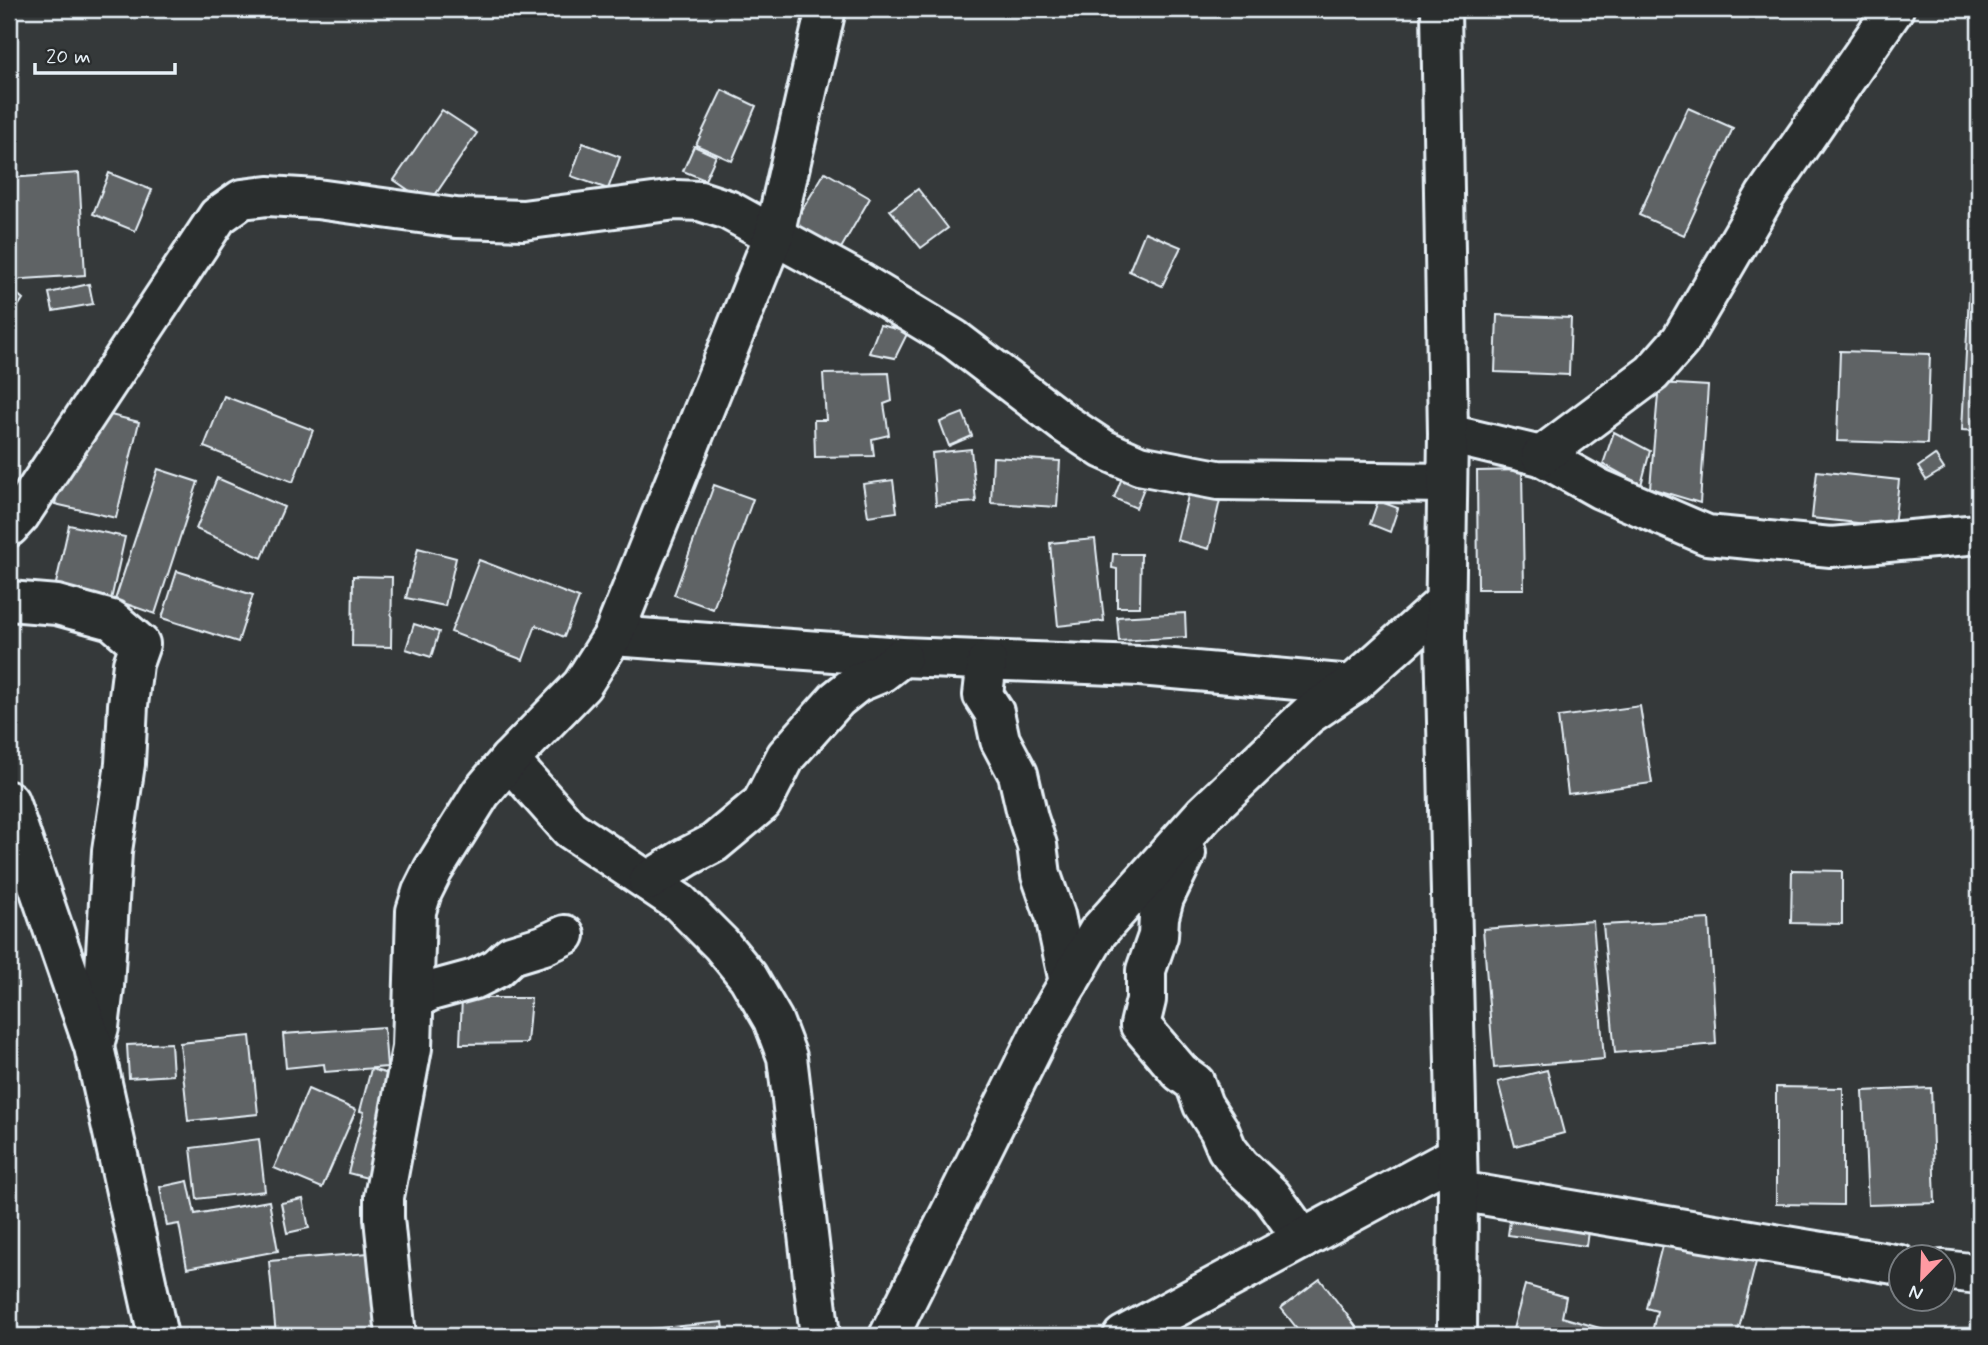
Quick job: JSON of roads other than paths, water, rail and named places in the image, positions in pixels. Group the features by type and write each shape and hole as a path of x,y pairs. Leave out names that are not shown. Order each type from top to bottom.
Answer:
{"street":[{"path":"396,1336 384,1197 412,1048 416,911 422,892 481,793 582,685 613,636 774,235 825,9"},
{"path":"1441,9 1447,434 1445,602 1457,1174 1457,1336"},
{"path":"1541,456 1652,373 1681,340 1765,196 1894,9"},
{"path":"9,527 20,515 218,216 242,200 268,196 317,199 456,218 523,220 676,200 700,201 728,210 859,281 954,339 1103,449 1139,465 1217,480 1447,483"},
{"path":"1447,434 1541,456 1600,489 1707,535 1831,547 1979,534"},
{"path":"9,601 57,605 112,620 140,644 133,664 128,705 125,764 112,851 104,987 94,1047"},
{"path":"889,1336 1045,1023 1098,932 1204,814 1308,715 1352,685 1445,602"},
{"path":"613,636 902,657 1140,666 1352,685"},
{"path":"648,881 714,843 762,803 786,755 837,699 902,657"},
{"path":"987,660 983,695 994,712 1000,740 1018,774 1037,845 1041,875 1055,915 1069,982"},
{"path":"509,760 570,829 680,903 748,977 773,1020 788,1057 820,1336"},
{"path":"9,801 94,1047 158,1336"},
{"path":"1204,814 1164,898 1158,936 1146,970 1146,1000 1140,1025 1180,1072 1195,1083 1203,1105 1219,1129 1227,1149 1240,1166 1272,1196 1303,1239"},
{"path":"414,999 431,991 474,979 497,968 511,955 565,935"},
{"path":"1124,1336 1303,1239 1457,1174 1886,1262"},
{"path":"1956,1272 1979,1274"}]}
